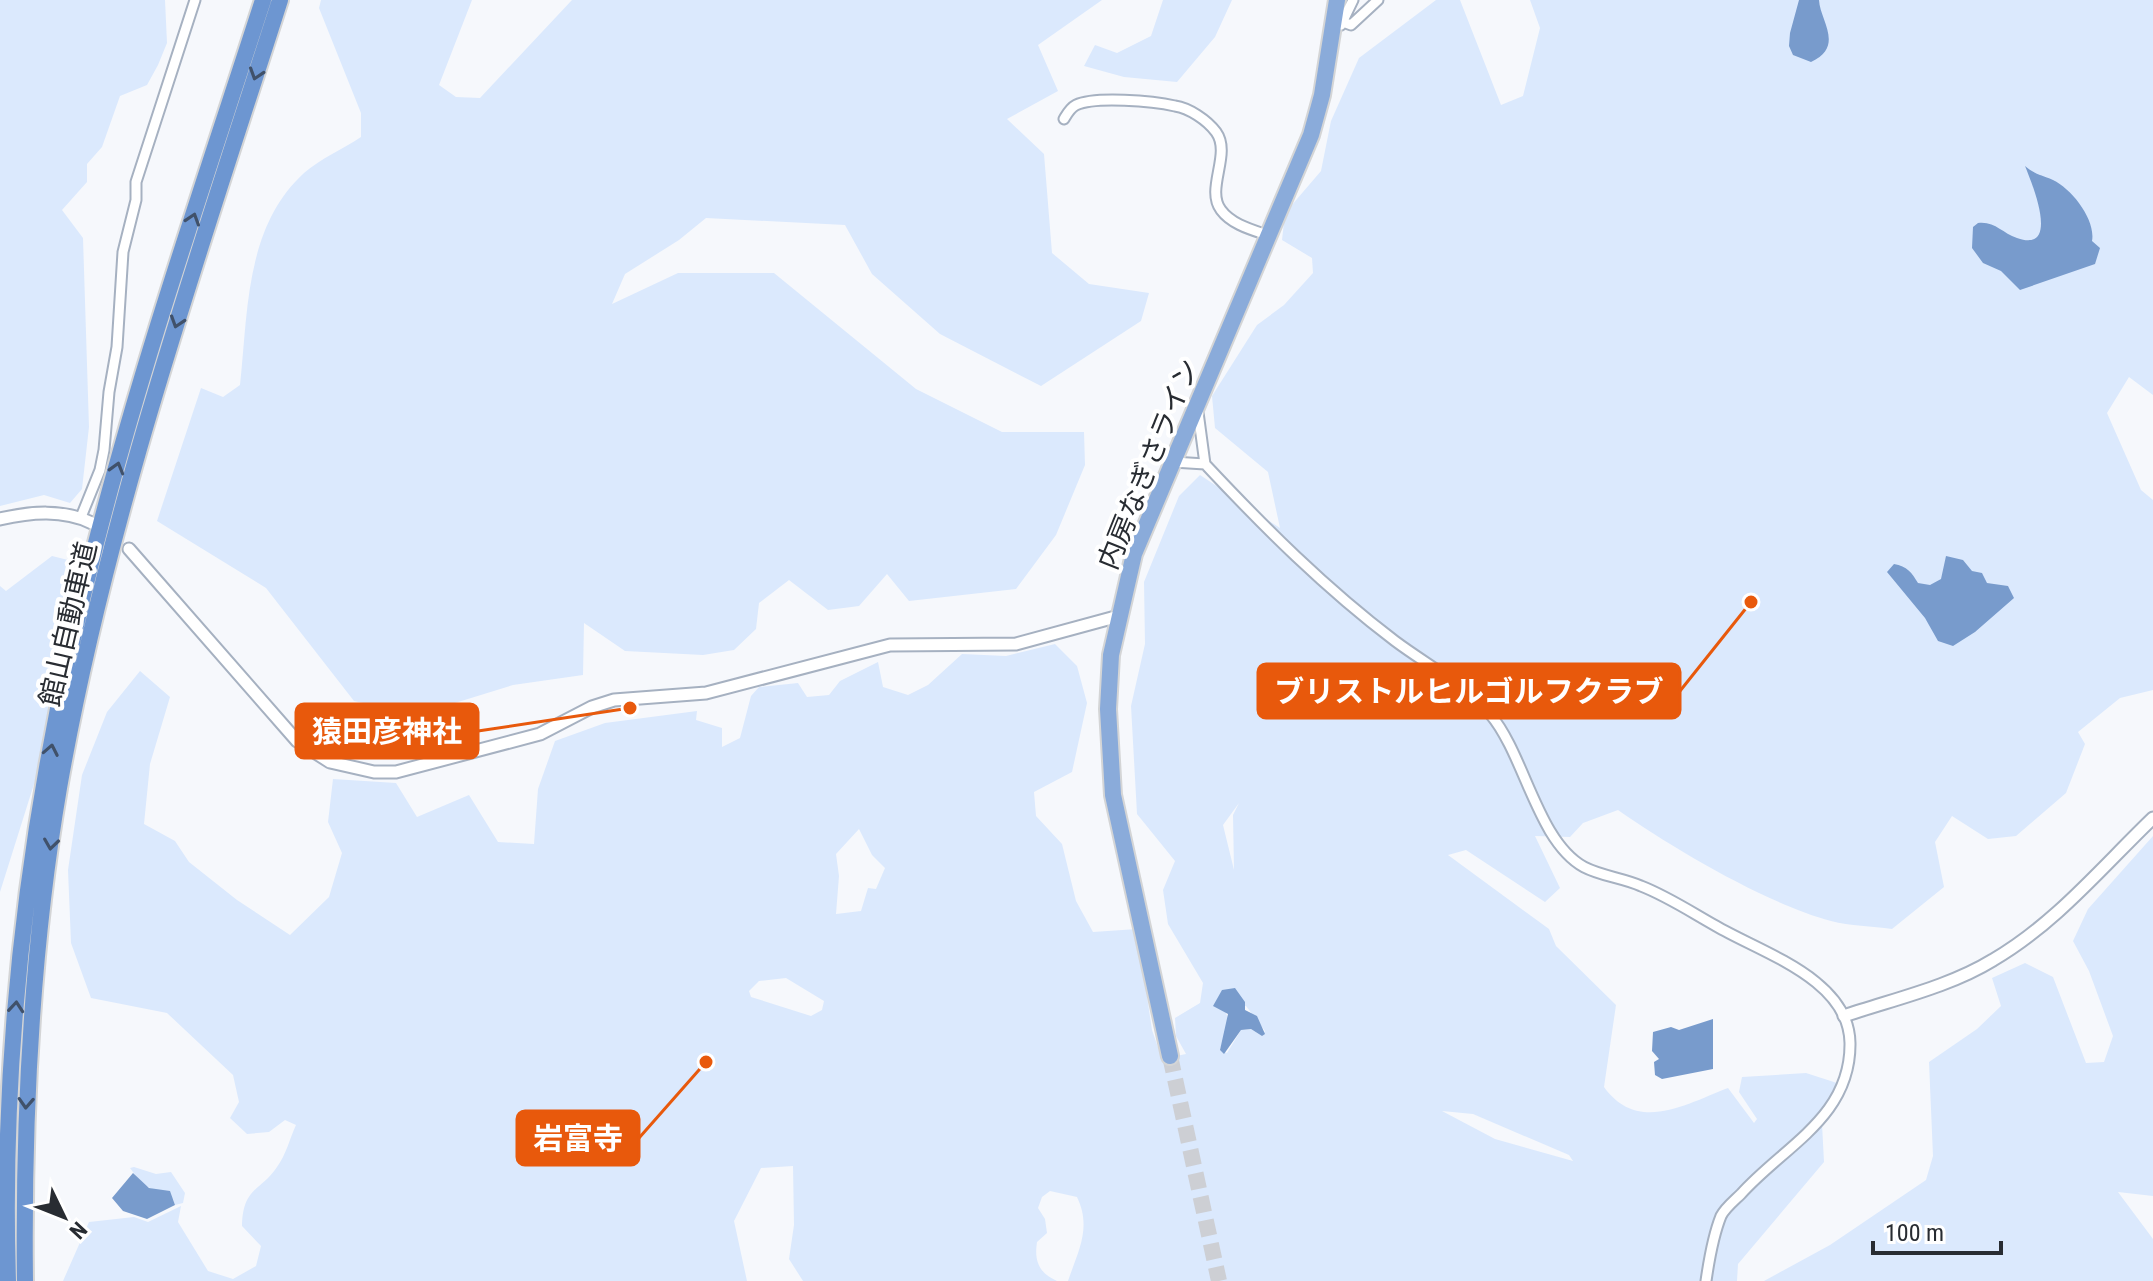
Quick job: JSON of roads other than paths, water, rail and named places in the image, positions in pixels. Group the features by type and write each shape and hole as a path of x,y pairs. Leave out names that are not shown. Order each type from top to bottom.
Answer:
{"highway":[{"name":"館山自動車道","path":"8,1281 8,1153 18,980 38,827 67,666 125,436 263,0"},
{"name":"館山自動車道","path":"25,1281 23,1153 35,969 59,788 81,676 111,549 165,361 280,0"},
{"name":"内房なぎさライン","path":"1170,1056 1113,795 1108,709 1111,655 1134,554 1311,135 1338,28 1337,0"}],"street":[{"path":"0,519 52,512 86,520 104,450 117,347 123,252 136,200 136,182 195,0"},
{"path":"1338,28 1353,0"},
{"path":"1338,28 1351,25 1363,17 1378,0"},
{"path":"1064,119 1078,104 1103,100 1176,106 1193,112 1216,132 1221,143 1216,193 1219,208 1234,222 1270,236"},
{"path":"1198,403 1199,442 1205,464 1307,568 1396,642 1475,696 1501,727 1518,755 1553,835 1583,866 1644,887 1784,962 1816,983 1844,1016 1850,1042 1848,1063 1844,1083 1832,1109 1803,1139 1761,1172 1722,1214 1706,1281"},
{"path":"1173,462 1205,464"},
{"path":"129,549 297,741 330,762 374,772 415,768 540,734 592,707 614,700 706,693 890,645 1016,644 1119,616"},
{"path":"1844,1016 1944,983 1994,960 2092,881 2153,818"}],"water":[{"path":"1799,0 1819,0 1828,33 1827,49 1811,62 1793,55 1789,46"},
{"path":"2025,166 2060,184 2075,198 2090,224 2092,241 2100,248 2095,264 2020,290 2001,271 1983,263 1972,248 1973,227 1978,223 1994,226 2017,238 2031,240 2038,236 2040,214"},
{"path":"1946,556 1963,560 1972,571 1982,573 1987,583 2008,586 2014,598 1975,632 1953,646 1938,641 1925,618 1887,572 1894,564 1899,565 1909,570 1918,583 1930,585 1941,579"},
{"path":"1235,988 1245,1002 1245,1010 1257,1016 1265,1034 1262,1036 1251,1029 1241,1030 1224,1054 1220,1050 1228,1014 1213,1006 1222,990"},
{"path":"1713,1019 1713,1069 1662,1079 1655,1075 1654,1062 1659,1059 1652,1051 1653,1032 1671,1027 1679,1030"},
{"path":"133,1173 149,1188 170,1191 175,1205 147,1219 123,1211 112,1198"}],"tunnel":[{"path":"1170,1056 1219,1281"}],"place":[{"name":"ブリストルヒルゴルフクラブ","path":"1751,602"},
{"name":"猿田彦神社","path":"630,708"},
{"name":"岩富寺","path":"706,1062"}]}
